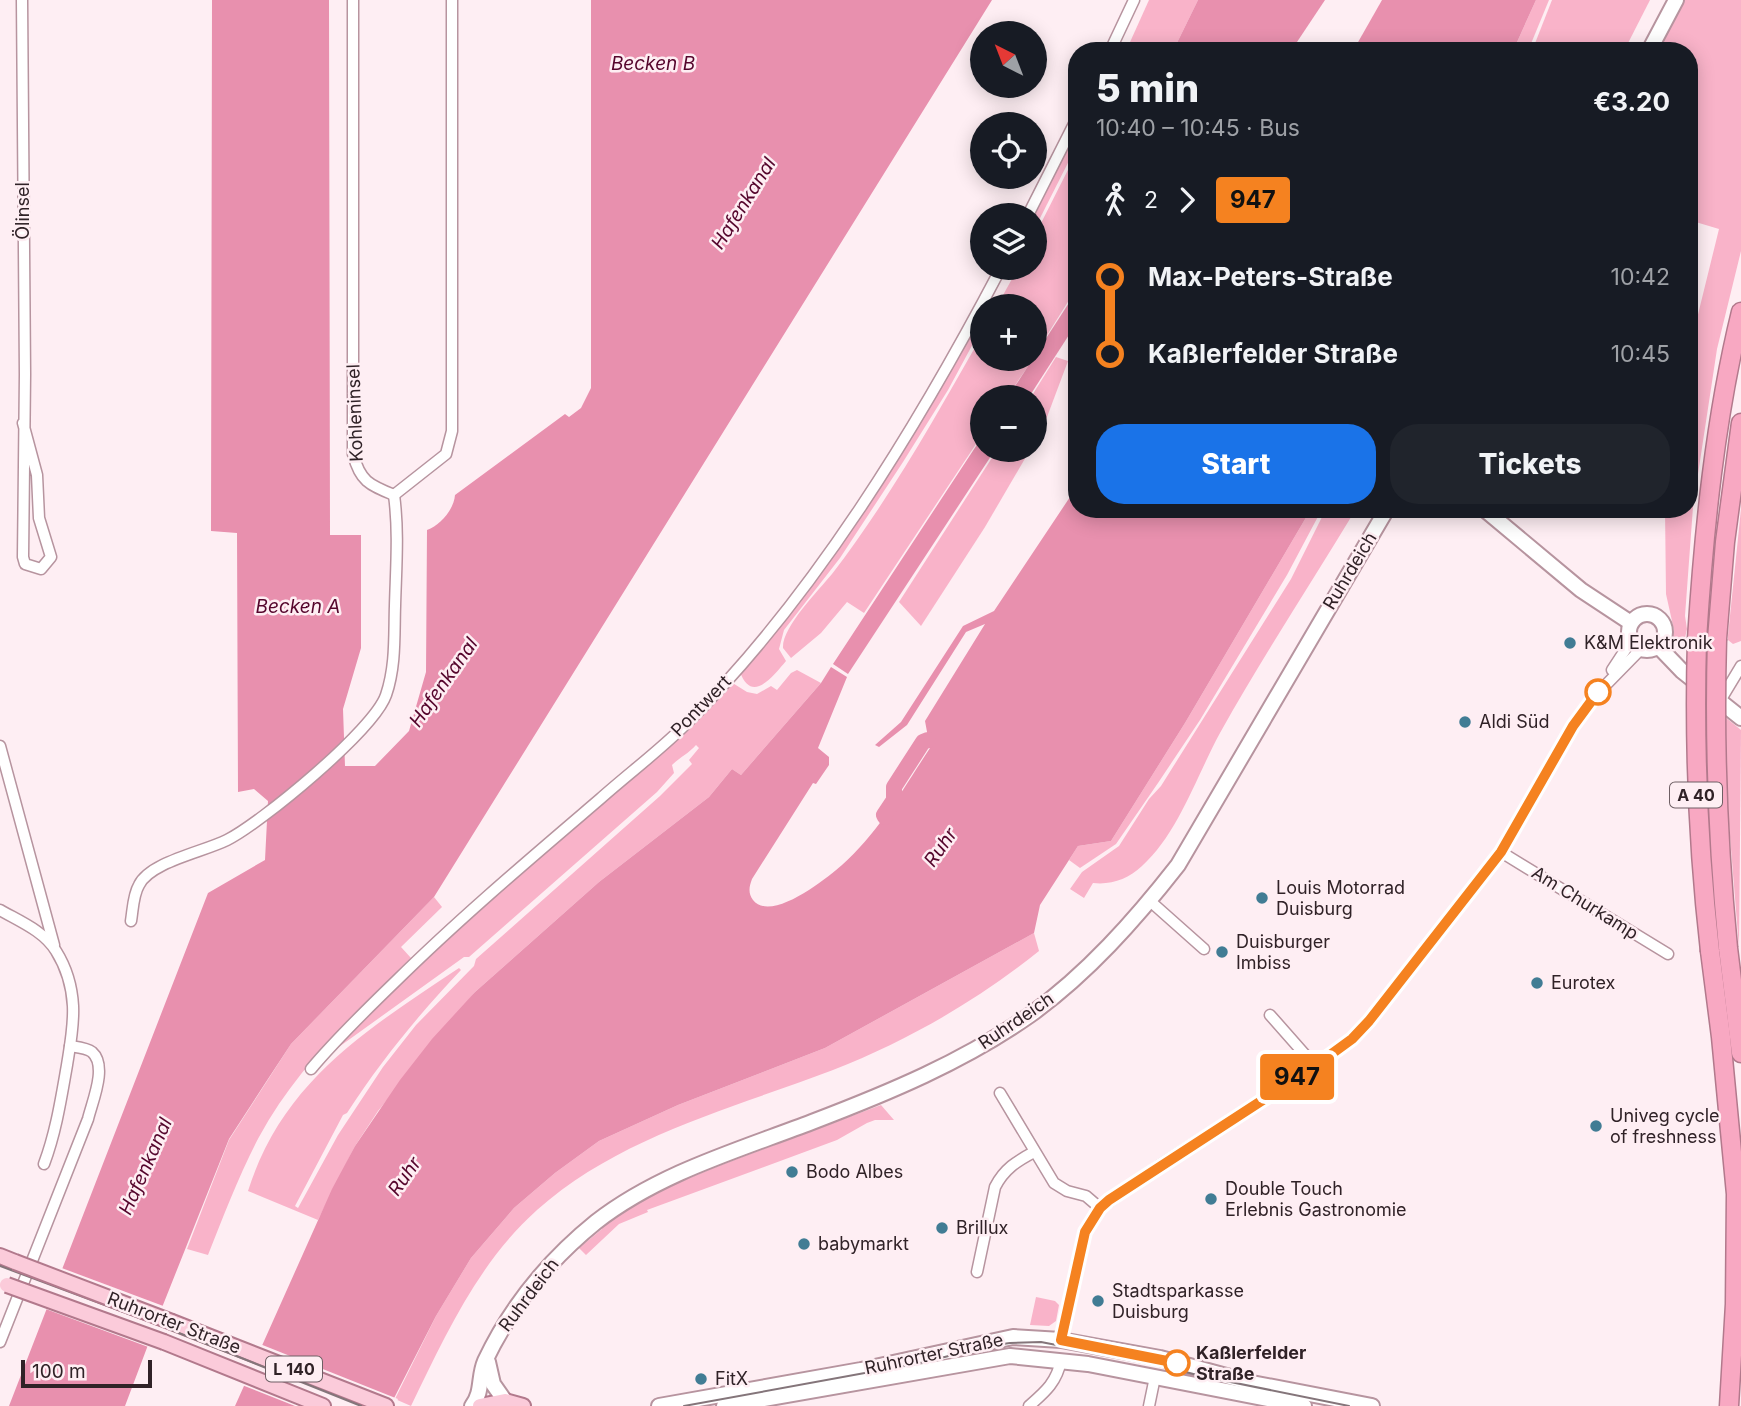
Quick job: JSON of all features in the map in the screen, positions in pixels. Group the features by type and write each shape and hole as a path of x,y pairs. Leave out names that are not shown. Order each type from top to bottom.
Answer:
{"highway":[{"name":"A 40","path":"1741,312 1716,443 1703,539 1695,711 1696,801 1701,871 1741,1053"},
{"name":"A 40","path":"1728,1406 1735,1304 1736,1194 1721,1037 1715,713 1717,639 1725,542 1741,424"}],"main road":[{"path":"1654,42 1676,0"},
{"name":"Ruhrdeich","path":"472,1406 480,1394 481,1374 489,1354 525,1294 551,1261 619,1205 653,1186 714,1160 927,1075 981,1046 1030,1015 1066,986 1121,933 1178,865 1382,518"},
{"path":"1495,518 1581,590 1631,624"},
{"path":"1643,614 1652,615 1659,619 1665,630 1662,641 1650,649 1636,645 1629,635 1631,624 1643,614"},
{"path":"1658,646 1682,671 1741,719"},
{"name":"Ruhrorter Straße","path":"1,1254 15,1262 386,1406"},
{"name":"Ruhrorter Straße","path":"3,1284 164,1342 323,1406"},
{"name":"Ruhrorter Straße","path":"659,1406 861,1370 1013,1337 1061,1340 1160,1358 1252,1383 1346,1404 1372,1406"},
{"path":"1061,1340 1061,1360"},
{"path":"489,1354 489,1377 505,1401"},
{"name":"Ruhrorter Straße","path":"724,1406 997,1357 1022,1356 1061,1360 1304,1406"},
{"path":"480,1406 505,1401 523,1406"}],"street":[{"name":"Ölinsel","path":"22,0 23,557 25,564 41,569 51,558 39,518 37,475 23,423"},
{"name":"Kohleninsel","path":"353,0 354,454 358,473 394,495"},
{"path":"131,921 139,883 150,871 226,841 253,825 350,742 372,718 385,697 393,666 398,522 394,495 446,454 452,431 452,0"},
{"path":"1114,42 1134,0"},
{"path":"1034,203 1068,136"},
{"name":"Pontwert","path":"311,1069 352,1024 455,923 685,726 741,664 802,589 846,527 944,373 994,280"},
{"path":"1061,1340 1085,1232 1100,1208 1147,1173 1315,1066 1352,1039 1377,1012 1501,852 1573,726 1636,645"},
{"path":"1720,701 1741,666"},
{"path":"0,746 55,950 68,977 72,996 70,1046 55,1132 44,1164"},
{"name":"Am Churkamp","path":"1501,852 1668,954"},
{"path":"1150,901 1205,949"},
{"path":"0,910 45,937 55,950"},
{"path":"1270,1015 1315,1066"},
{"path":"0,1342 88,1119 97,1083 99,1064 95,1057 90,1051 70,1046"},
{"path":"1000,1093 1034,1152 1059,1188 1086,1196 1100,1208"},
{"path":"977,1272 995,1187 1014,1163 1034,1152"},
{"path":"1037,1403 1052,1384 1061,1360"},
{"path":"1149,1406 1155,1377"}],"shaded area":[{"path":"1149,0 1198,0 1177,42 1130,42"},
{"path":"1536,0 1549,0 1532,42 1517,42"},
{"path":"1552,0 1650,0 1629,42 1536,42"},
{"path":"1684,0 1741,0 1741,251 1717,349 1698,474 1698,314 1719,229 1698,223 1698,42 1663,42"},
{"path":"1068,146 1068,163 1047,204 1039,203"},
{"path":"1068,170 1068,302 1047,335 1047,294 1004,294 1011,280 1047,280 1047,211"},
{"path":"970,335 970,349 903,462 840,558 784,630 779,649 786,661 763,684 751,686 745,682 740,672 893,464"},
{"path":"970,356 970,371 1025,371 1015,385 970,385 970,453 864,613 847,602 821,633 791,658 783,648 788,630 873,517"},
{"path":"1056,357 1068,361 1047,417 1047,385 1038,385"},
{"path":"989,462 1023,462 921,626 899,602"},
{"path":"1741,509 1741,641 1733,644 1728,640 1728,635"},
{"path":"1306,518 1317,518 1287,575 1200,720 1116,844 1080,868 1069,860 1078,846 1111,841 1185,723"},
{"path":"1322,518 1350,518 1236,705 1186,803 1155,853 1125,878 1107,883 1093,883 1084,898 1070,889 1082,872 1119,846 1149,799 1161,786 1291,579"},
{"path":"1665,518 1692,518 1685,638 1675,641 1672,636 1674,630 1666,594"},
{"path":"797,670 821,683 741,775 732,769 709,797 599,882 475,992 378,1111 355,1146 318,1220 248,1191 263,1152 283,1118 306,1088 361,1036 459,968 461,970 401,1039 343,1115 295,1206 298,1208 338,1135 383,1067 416,1025 474,966 476,959 660,796 692,764 689,760 699,748 696,745 675,762 672,765 674,773 657,792 469,957 464,957 336,1049 458,927 689,730 731,682 747,692 757,694 771,686 777,690 791,673"},
{"path":"1725,717 1741,730 1739,947 1727,800"},
{"path":"434,897 442,907 401,947 411,958 309,1064 274,1111 245,1166 208,1255 187,1249 229,1140 291,1044"},
{"path":"1034,933 1039,951 991,987 914,1033 861,1059 640,1143 569,1184 537,1210 497,1253 450,1327 411,1406 395,1399 436,1316 471,1258 514,1208 555,1173 599,1141 678,1105 825,1048"},
{"path":"881,1105 894,1120 875,1120 837,1140 647,1210 648,1212 619,1224 586,1255 579,1248 618,1215 673,1185"},
{"path":"1036,1297 1055,1301 1059,1305 1056,1321 1049,1326 1030,1325"}],"water":[{"path":"212,0 329,0 330,535 361,535 361,648 343,709 345,766 375,766 409,731 426,672 427,530 446,516 455,495 565,414 569,417 581,408 591,388 591,0 992,0 979,21 970,21 970,35 434,897 291,1044 229,1139 161,1310 147,1305 134,1338 148,1345 125,1406 9,1406 208,893 265,860 268,801 254,789 238,792 237,533 211,531"},
{"path":"1198,0 1325,0 1297,42 1177,42"},
{"path":"1382,0 1536,0 1517,42 1358,42"},
{"path":"1068,304 1068,336 1047,369 1047,337"},
{"path":"1025,371 1046,371 1037,385 1016,385"},
{"path":"970,455 970,462 987,462 848,674 833,664"},
{"name":"Ruhr","path":"1068,500 1068,518 1306,518 1185,723 1111,841 1078,846 1040,905 1034,933 825,1048 678,1105 599,1141 555,1173 514,1208 471,1258 436,1316 390,1406 235,1406 332,1189 355,1146 400,1080 432,1039 475,992 599,882 709,797 732,769 741,775 821,683 831,667 847,677 818,748 829,757 829,765 816,784 813,783 752,879 750,895 761,906 772,906 785,903 812,888 868,839 900,794 930,748 925,721 985,624 966,632 907,725 879,747 875,745 901,722 963,626 994,611"}],"pier":[{"path":"59,1267 166,1307 164,1312 149,1309 138,1337 152,1344 151,1348 43,1308"},
{"path":"260,1344 398,1399 394,1406 295,1406 242,1385"}],"waterway":[{"path":"885,817 894,800 894,787 923,742 928,740"}],"tram line":[{"path":"0,1266 169,1329 361,1406"},
{"path":"684,1406 925,1362 988,1346 1041,1342 1349,1406"}],"bus line":[{"name":"947","path":"1177,1363 1061,1340 1085,1232 1092,1220 1109,1200 1352,1039 1385,1003 1501,852 1573,726 1598,692"}],"place":[{"name":"K&M Elektronik","path":"1570,643"},
{"name":"Aldi Süd","path":"1465,722"},
{"name":"Louis Motorrad Duisburg","path":"1262,898"},
{"name":"Duisburger Imbiss","path":"1222,952"},
{"name":"Eurotex","path":"1537,983"},
{"name":"Univeg cycle of freshness","path":"1596,1126"},
{"name":"Bodo Albes","path":"792,1172"},
{"name":"Double Touch Erlebnis Gastronomie","path":"1211,1199"},
{"name":"Brillux","path":"942,1228"},
{"name":"babymarkt","path":"804,1244"},
{"name":"Stadtsparkasse Duisburg","path":"1098,1301"},
{"name":"Kaßlerfelder Straße","path":"1177,1363"},
{"name":"FitX","path":"701,1379"}],"water label":[{"name":"Becken B","path":"653,63"},
{"name":"Hafenkanal","path":"743,203"},
{"name":"Becken A","path":"298,606"},
{"name":"Hafenkanal","path":"443,682"},
{"name":"Hafenkanal","path":"145,1166"}]}
